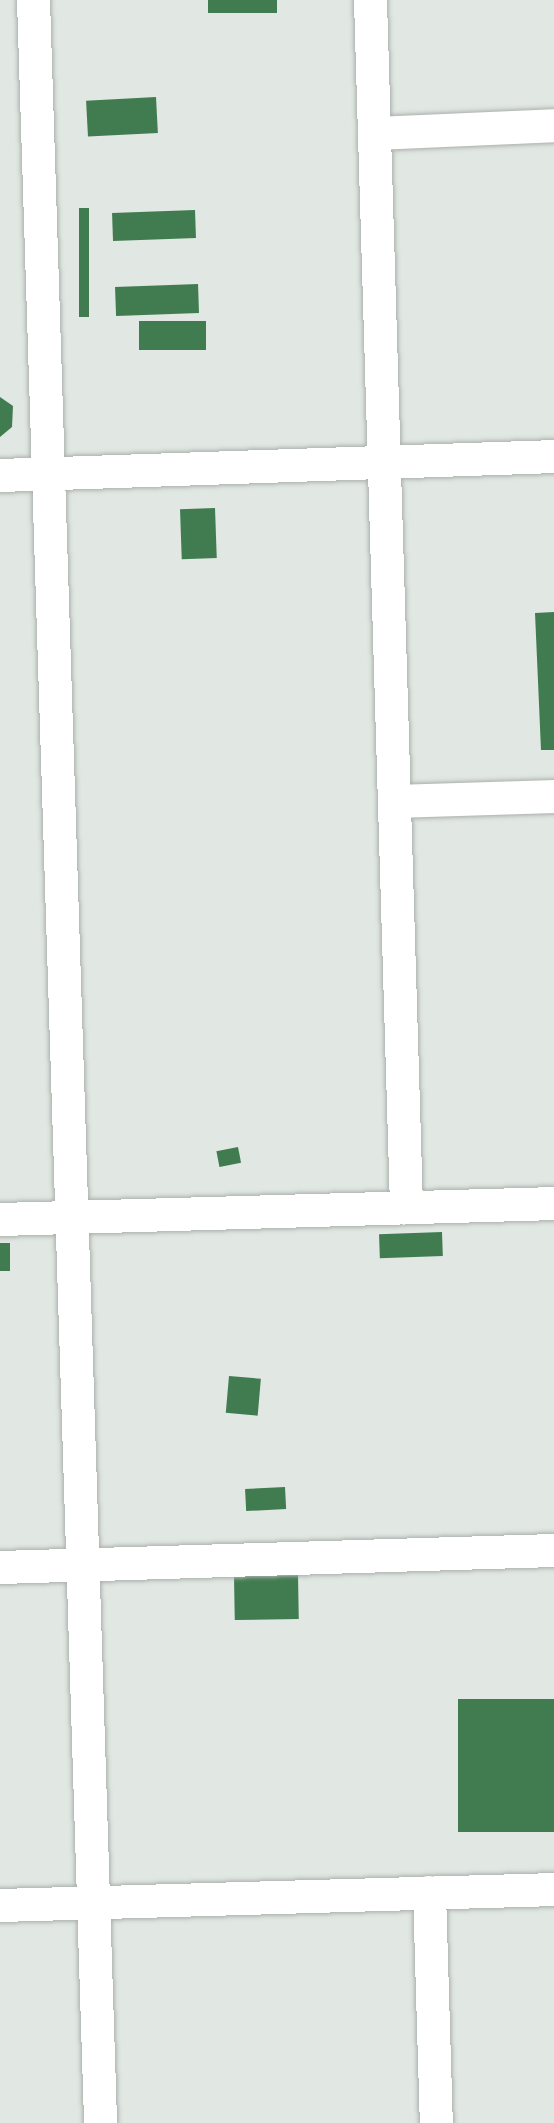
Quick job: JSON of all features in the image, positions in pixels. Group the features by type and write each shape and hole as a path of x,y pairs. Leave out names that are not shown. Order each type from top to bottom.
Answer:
{"street":[{"path":"33,0 100,2123"},
{"path":"370,0 396,800 406,1207"},
{"path":"374,133 554,125"},
{"path":"0,475 554,456"},
{"path":"396,800 554,796"},
{"path":"0,1219 554,1203"},
{"path":"0,1567 554,1550"},
{"path":"0,1905 554,1889"},
{"path":"429,1892 436,2123"}],"building":[{"path":"208,0 277,0 277,13 208,13"},
{"path":"156,97 158,133 88,137 86,101"},
{"path":"79,208 89,208 89,317 79,317"},
{"path":"195,210 196,238 113,241 112,213"},
{"path":"198,284 199,313 116,316 115,287"},
{"path":"139,321 206,321 206,350 139,350"},
{"path":"0,397 13,406 12,427 0,437"},
{"path":"215,508 217,558 182,559 180,509"},
{"path":"554,612 554,750 541,750 535,613"},
{"path":"238,1147 241,1163 219,1167 216,1151"},
{"path":"442,1232 443,1256 380,1258 379,1234"},
{"path":"0,1243 10,1243 10,1271 0,1271"},
{"path":"229,1376 261,1379 258,1416 226,1413"},
{"path":"285,1487 286,1509 246,1511 245,1489"},
{"path":"298,1575 299,1619 235,1620 234,1576"},
{"path":"458,1699 554,1699 554,1832 458,1832"}]}
